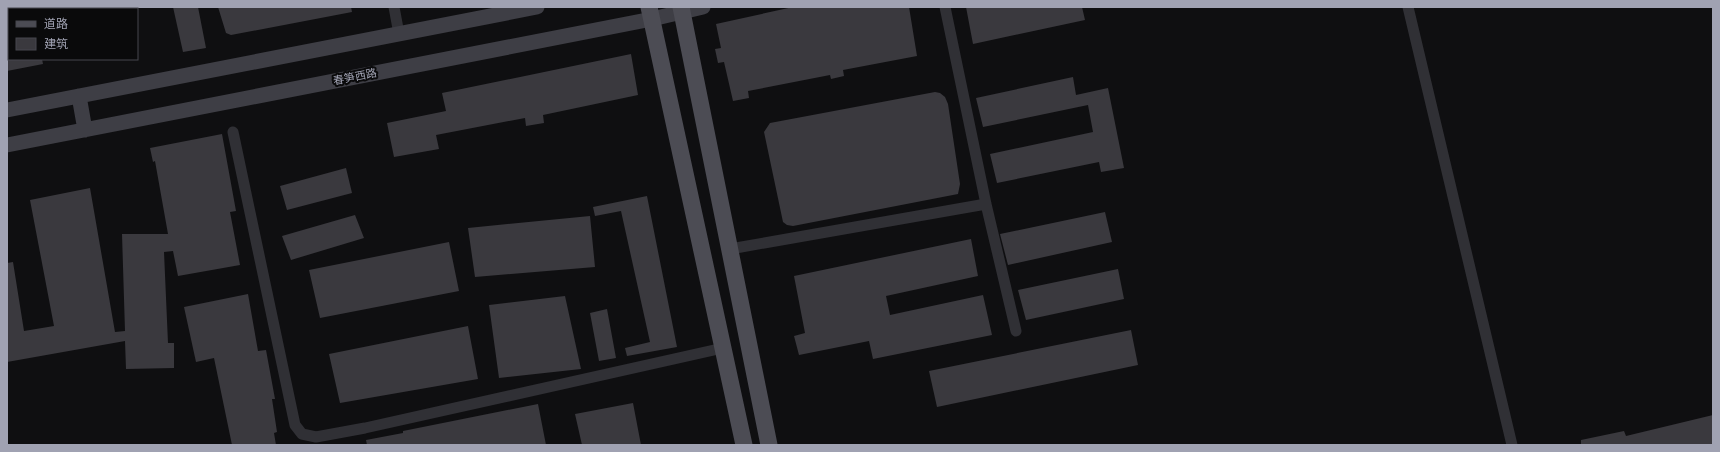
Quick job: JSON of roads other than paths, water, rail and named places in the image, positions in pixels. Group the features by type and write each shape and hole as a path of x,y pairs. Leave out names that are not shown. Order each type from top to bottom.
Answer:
{"main road":[{"path":"7,110 537,7"},
{"name":"春笋西路","path":"7,145 650,13 703,7"},
{"path":"681,9 769,445"},
{"path":"650,13 744,445"},
{"path":"79,96 85,130"}],"street":[{"path":"394,7 399,34"},
{"path":"945,7 986,204 1016,330"},
{"path":"1408,7 1512,445"},
{"path":"233,132 294,425 302,434 316,437 365,428 723,348"},
{"path":"730,249 986,204"}]}
